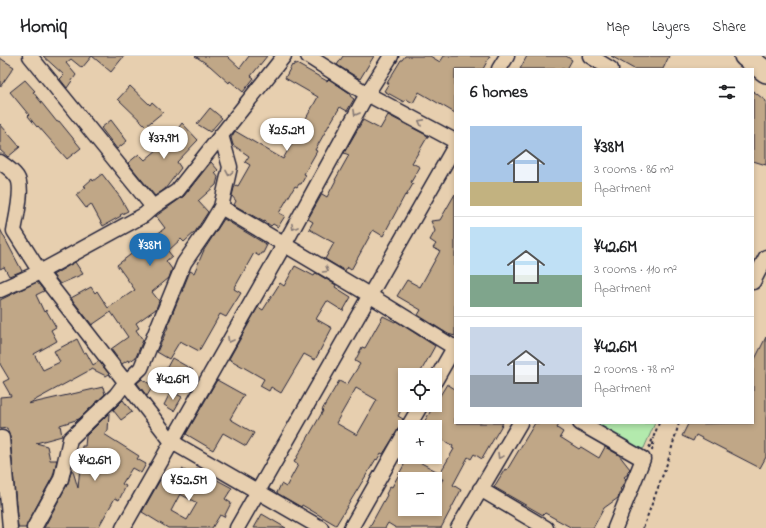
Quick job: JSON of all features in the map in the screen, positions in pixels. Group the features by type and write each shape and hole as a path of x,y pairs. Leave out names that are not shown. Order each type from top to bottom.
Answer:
{"highway":[{"path":"745,56 766,72"}],"street":[{"path":"30,56 153,207"},
{"path":"0,290 40,272 144,215 177,191 284,56"},
{"path":"308,56 368,94 454,140"},
{"path":"123,528 368,94 391,56"},
{"path":"500,68 507,56"},
{"path":"590,56 610,68"},
{"path":"34,528 61,480 70,439 116,395 125,383 141,368 184,263 221,207 230,167 221,135"},
{"path":"237,528 454,148"},
{"path":"0,162 7,166 18,178 20,190 14,231 40,272 172,442 321,528"},
{"path":"221,207 454,346"},
{"path":"754,280 766,257"},
{"path":"442,369 454,349"},
{"path":"458,528 519,424"},
{"path":"582,424 643,459 615,528"},
{"path":"0,438 2,438 10,528"},
{"path":"351,528 398,445"},
{"path":"480,489 546,528"}],"path":[{"path":"643,459 659,424"},
{"path":"643,528 668,461 679,424"}],"green space":[{"path":"596,424 655,424 644,448 640,450"}],"building":[{"path":"43,56 92,56 82,68 71,59 66,63 76,75 67,88 60,79 64,75"},
{"path":"92,56 124,56 111,72"},
{"path":"195,56 227,56 240,68 249,56 267,56 251,76 254,78 243,92"},
{"path":"343,56 374,56 360,79 337,65"},
{"path":"405,56 430,56 440,62 444,56 490,56 484,68 454,68 454,112 419,92 413,103 406,99 404,102 384,91 389,83 387,83"},
{"path":"527,56 566,56 572,60 568,68 521,68"},
{"path":"611,56 669,56 663,68 632,68"},
{"path":"0,58 14,67 0,87"},
{"path":"295,63 327,81 329,79 351,94 350,96 354,99 347,111 340,107 328,127 315,150 317,151 304,174 306,175 301,184 297,187 295,186 279,213 285,216 278,227 273,224 271,226 234,205 236,201 232,196 234,188 236,185 238,186 250,165 245,162 249,156 233,145 231,138 235,131 283,159 318,97 285,78 292,65 293,66"},
{"path":"25,80 35,91 33,92 57,122 59,121 81,148 67,159 38,126 37,127 10,92"},
{"path":"130,86 150,105 152,102 163,112 146,126 118,99"},
{"path":"754,92 766,101 766,165 754,161"},
{"path":"210,108 222,118 210,132 197,124"},
{"path":"388,115 428,136 412,163 420,167 411,182 413,184 406,196 405,195 383,236 373,230 351,270 347,267 345,271 325,259 334,243 309,229 313,222 308,219 322,194 327,197 349,155 344,153 363,120 380,129"},
{"path":"111,120 127,141 117,149 101,128"},
{"path":"182,123 198,140 177,162 181,168 165,189 155,196 128,163 139,154 145,160 164,144 158,139 169,130 174,134"},
{"path":"0,124 20,147 8,157 0,150"},
{"path":"211,162 218,170 215,173 218,177 216,185 198,201 208,212 195,232 184,242 181,239 168,251 172,256 166,261 172,269 169,278 152,292 159,301 156,309 136,323 139,328 136,330 143,340 136,357 129,362 128,360 122,364 111,349 128,337 111,312 92,325 71,298 91,287 95,293 97,291 108,308 135,290 117,265 165,228 156,216 184,196"},
{"path":"102,174 120,197 128,211 103,226 91,204 86,208 76,195 86,187 84,186 92,179 93,181"},
{"path":"454,196 454,336 448,334 418,315 421,310 397,296 407,280 420,287 440,251 433,248 436,244 430,240 435,231 431,221 440,220"},
{"path":"224,219 267,245 263,253 259,256 254,253 234,289 241,293 226,317 220,314 199,351 180,341 169,359 157,352 190,271 194,273 204,250"},
{"path":"0,229 22,271 9,276 4,267 0,269"},
{"path":"75,262 83,274 60,284 53,275"},
{"path":"295,266 314,276 316,273 336,285 335,287 351,297 343,311 327,301 316,319 332,328 315,360 304,354 281,393 271,387 269,391 260,386 264,379 229,359 258,307 263,310 280,283 284,286"},
{"path":"37,282 44,291 36,295 44,312 46,310 56,327 51,330 57,341 34,354 43,370 60,362 54,351 77,339 84,353 86,352 93,365 99,361 109,374 106,376 92,369 28,404 103,387 105,394 79,419 60,425 62,436 36,443 47,446 50,460 57,460 53,476 26,528 18,528 10,437 7,428 0,429 0,397 11,396 3,382 9,379 0,364 0,300"},
{"path":"383,316 395,322 396,321 435,346 423,368 398,368 398,412 400,412 398,416 403,420 398,420 398,430 383,454 381,453 377,460 376,459 336,525 302,505 301,507 277,493 281,484 286,487 298,465 294,462 339,381 347,385 360,364 355,361 362,347 365,348","holes":["356,388 377,400 357,435 336,423"]},
{"path":"766,337 766,457 760,468 696,435 693,441 682,436 688,424 754,424 754,361"},
{"path":"172,358 193,370 179,393 159,382"},
{"path":"142,379 153,386 147,396 137,383"},
{"path":"217,380 244,395 230,419 254,433 246,446 223,433 213,450 186,434"},
{"path":"447,384 454,388 454,424 502,424 482,459 474,454 471,459 468,457 453,485 461,490 441,528 396,528 388,523 385,528 369,528 387,495 386,494 390,486 392,487 398,476 398,516 442,516 443,479 442,472 441,472 454,449 452,448 453,446 442,439 442,420 425,420 430,412 442,412 442,392"},
{"path":"171,391 182,397 174,411 164,405"},
{"path":"123,400 132,412 121,420 113,410"},
{"path":"109,413 108,431 104,434 139,456 137,459 146,464 141,473 132,468 122,484 126,486 119,500 115,498 98,528 44,528 68,483 72,468 78,488 82,446 85,446 86,436"},
{"path":"534,424 559,424 557,428 563,432 560,437 579,449 581,447 599,458 605,447 619,455 630,469 627,472 628,474 624,477 626,479 620,489 618,498 604,508 593,528 572,528 545,513 543,515 494,487 505,469 507,470"},
{"path":"404,464 423,464 438,472 400,472"},
{"path":"182,469 194,476 197,469 232,488 225,499 231,503 224,517 220,515 212,528 168,528 142,512 160,480 172,487","holes":["180,494 197,503 187,520 171,511"]},
{"path":"262,514 286,528 254,528"}]}
